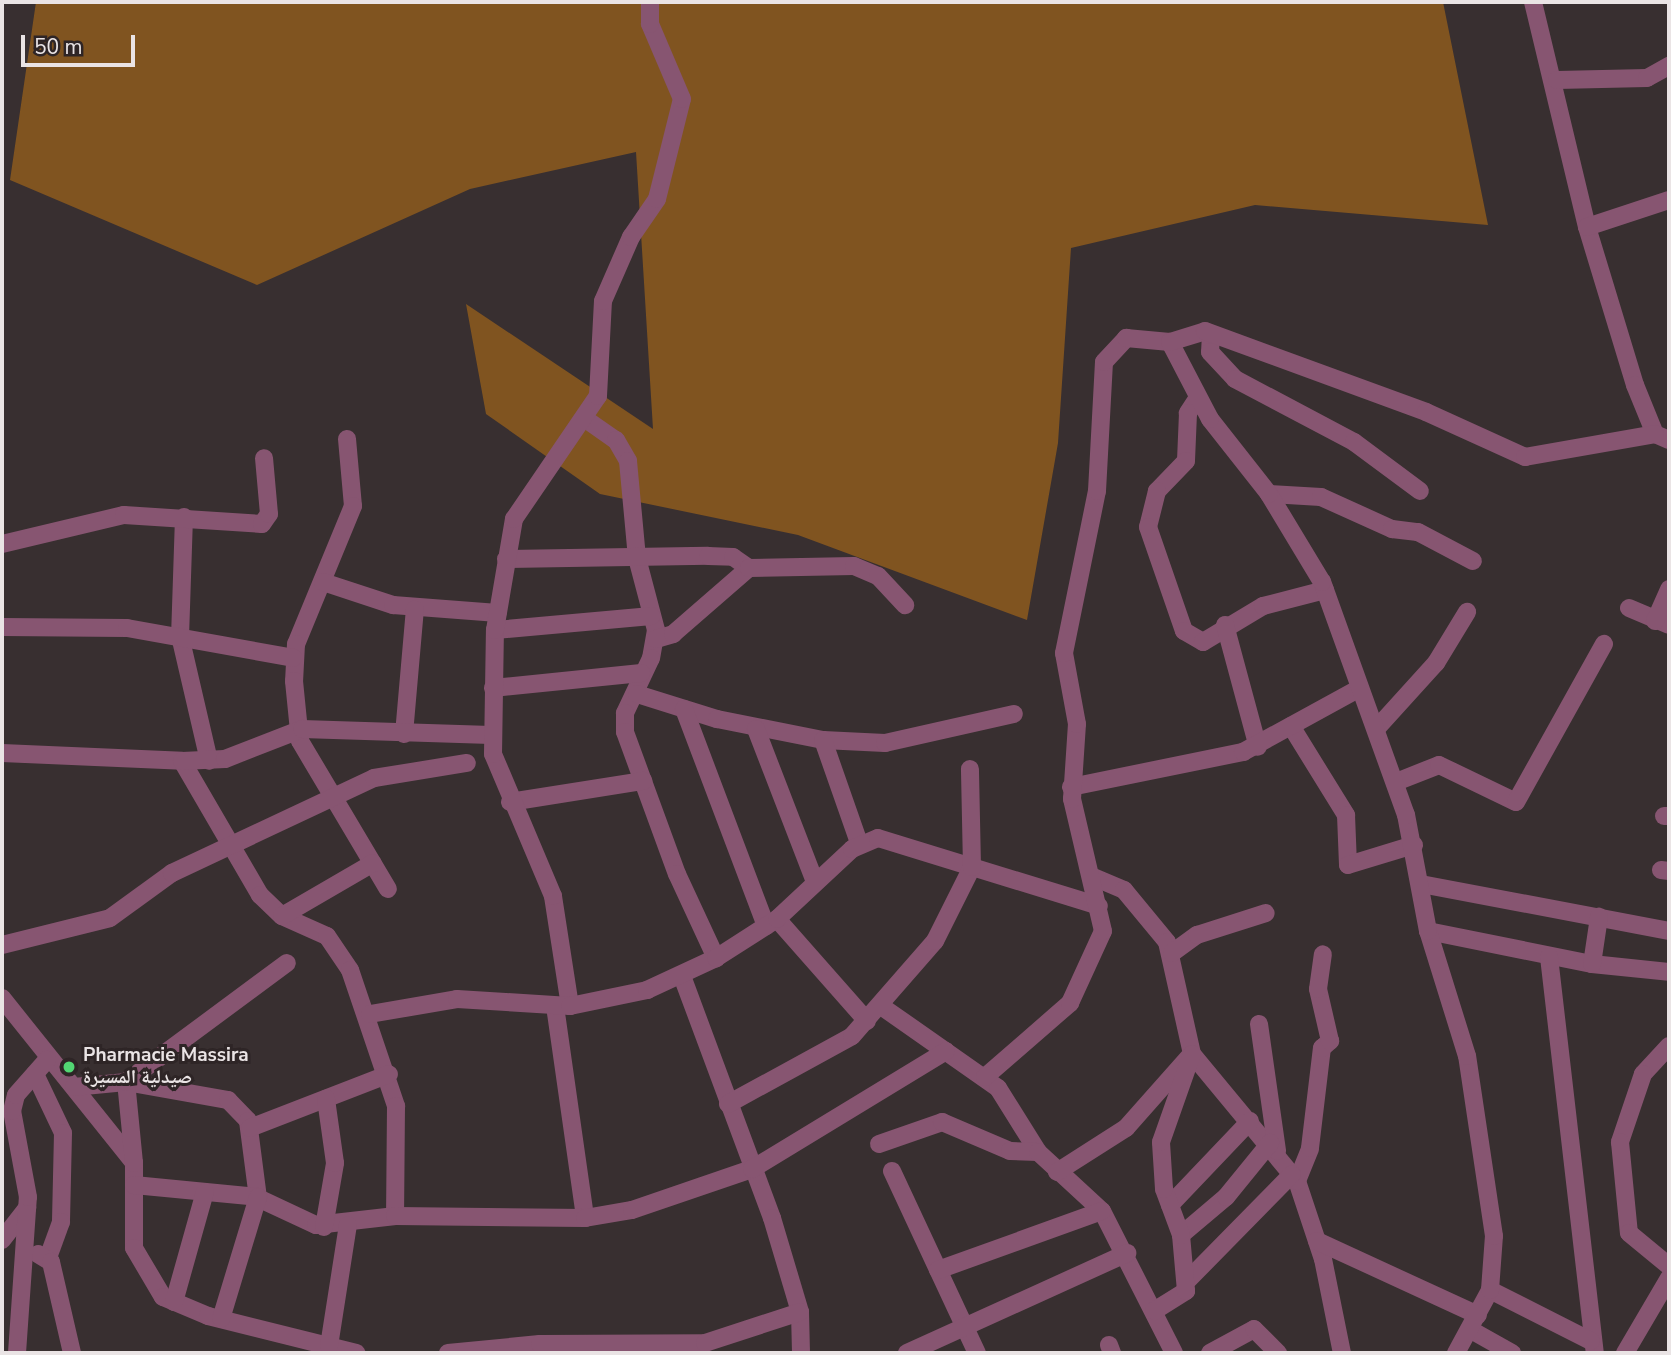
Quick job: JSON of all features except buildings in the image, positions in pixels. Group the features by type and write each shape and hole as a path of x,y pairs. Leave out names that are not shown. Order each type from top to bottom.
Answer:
{"street":[{"path":"584,1218 551,888 510,802 491,735 496,621 516,513 584,418 604,380 603,301 631,237 657,199 682,99 650,24 650,2"},
{"path":"985,1077 1070,1003 1102,931 1099,906 1071,787 1077,724 1064,653 1097,491 1101,370 1121,340 1143,335 1170,342 1211,334 1426,412 1525,457 1662,437 1587,227 1557,80 1533,2"},
{"path":"1557,80 1647,78 1669,66"},
{"path":"1587,227 1669,200"},
{"path":"1211,334 1210,352 1235,379 1354,442 1420,491"},
{"path":"1170,342 1197,399 1269,494 1325,590 1396,782 1414,845 1428,932 1467,1056 1494,1236 1490,1290 1457,1353"},
{"path":"1197,399 1188,413 1188,455 1157,491 1148,542 1188,637 1203,642 1225,625 1263,606 1325,590"},
{"path":"584,418 625,451 638,558 656,639 641,673 637,694 625,713 625,732 716,958"},
{"path":"347,439 353,506 293,658 302,729 300,741 388,889"},
{"path":"2,544 96,519 184,517 264,523 264,458"},
{"path":"1269,494 1321,497 1392,529 1418,532 1473,561"},
{"path":"184,517 180,636 209,761"},
{"path":"506,559 733,557 749,568 855,566 878,576 905,605"},
{"path":"656,639 673,634 749,568"},
{"path":"323,582 415,609 496,621 651,616"},
{"path":"1629,608 1662,623 1669,589"},
{"path":"404,734 415,609"},
{"path":"1377,728 1436,663 1467,611"},
{"path":"2,627 76,625 180,636 293,658"},
{"path":"1225,625 1258,747"},
{"path":"1396,782 1439,765 1516,802 1604,644"},
{"path":"493,688 641,673"},
{"path":"1071,787 1258,747 1360,688"},
{"path":"637,694 756,729 823,740 885,743 1014,714"},
{"path":"684,709 771,923 867,1021"},
{"path":"1291,726 1346,815 1348,865 1414,845"},
{"path":"2,753 209,761 302,729 491,735"},
{"path":"756,729 815,882"},
{"path":"823,740 859,843"},
{"path":"182,761 228,845 282,916 333,942 370,1014 389,1074 398,1124 395,1216"},
{"path":"2,946 110,918 172,873 333,796 393,772 467,764"},
{"path":"727,1104 836,1047 881,1006 948,922 972,867 970,769"},
{"path":"510,802 643,781"},
{"path":"370,1014 457,999 562,1006 619,998 682,976 716,958 771,923 859,843 878,838 1099,906"},
{"path":"282,916 373,863"},
{"path":"1091,876 1130,896 1172,953 1192,1054 1273,1147 1294,1177 1317,1241 1342,1353"},
{"path":"1421,884 1669,931"},
{"path":"1172,953 1197,935 1266,913"},
{"path":"1592,964 1599,917"},
{"path":"1428,932 1549,957 1669,972"},
{"path":"1186,1282 1294,1177 1310,1148 1322,1048 1331,1041 1318,993 1323,954"},
{"path":"1549,957 1593,1347"},
{"path":"126,1082 287,963"},
{"path":"682,976 800,1312 801,1353"},
{"path":"2,998 47,1060 74,1087 134,1163"},
{"path":"881,1006 985,1077 1013,1104 1038,1152 1102,1211 1126,1253 1174,1353"},
{"path":"1181,1235 1226,1197 1273,1147 1259,1024"},
{"path":"1669,1046 1643,1074 1620,1142 1629,1233 1669,1266"},
{"path":"134,1185 257,1197 324,1227 395,1216 584,1218 632,1210 752,1169 946,1051"},
{"path":"1057,1172 1136,1119 1192,1054"},
{"path":"1154,1311 1185,1293 1181,1235 1163,1181 1163,1130 1192,1054"},
{"path":"17,1353 27,1208 7,1125 16,1095 47,1060"},
{"path":"35,1074 63,1133 61,1222 48,1257 72,1353"},
{"path":"250,1128 389,1074"},
{"path":"126,1082 134,1163 132,1234 138,1260 158,1291 174,1301 299,1346 329,1346 356,1353"},
{"path":"74,1087 126,1082 228,1100 241,1109 250,1128 257,1197 221,1319"},
{"path":"324,1227 335,1163 326,1099"},
{"path":"1170,1205 1250,1121"},
{"path":"879,1144 942,1122 1010,1151 1038,1152"},
{"path":"892,1171 977,1353"},
{"path":"174,1301 205,1192"},
{"path":"2,1240 27,1208"},
{"path":"938,1270 1102,1211"},
{"path":"329,1346 348,1225"},
{"path":"1317,1241 1475,1322 1511,1353"},
{"path":"24,1252 48,1257"},
{"path":"907,1353 963,1324 1126,1253"},
{"path":"1625,1353 1669,1278"},
{"path":"1490,1290 1593,1347"},
{"path":"449,1353 705,1343 800,1312"},
{"path":"1210,1353 1254,1329 1278,1353"}],"shaded area":[{"path":"36,2 1443,2 1488,225 1255,205 1071,248 1058,443 1027,620 798,535 600,494 486,414 466,304 653,429 636,152 470,189 257,285 10,180"}],"place":[{"name":"Pharmacie Massira صيدلية المسيرة","path":"69,1067"}]}
